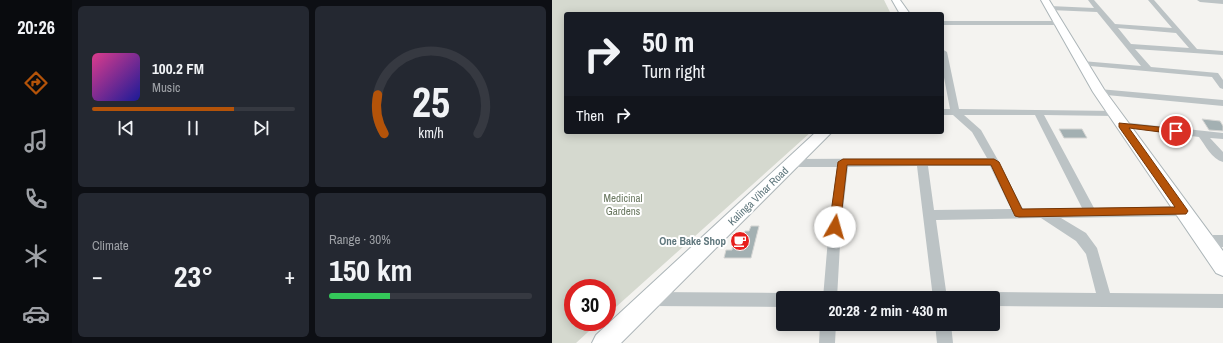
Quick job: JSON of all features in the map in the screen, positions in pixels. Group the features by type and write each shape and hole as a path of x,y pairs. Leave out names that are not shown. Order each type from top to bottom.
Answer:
{"street":[{"path":"896,0 903,12"},
{"path":"1091,0 1149,70"},
{"path":"1151,0 1196,52"},
{"path":"1200,0 1220,3"},
{"path":"1047,4 1100,10"},
{"path":"1047,4 1099,92 1223,267"},
{"path":"944,24 1059,23"},
{"path":"1113,26 1178,31"},
{"path":"1130,46 1223,53"},
{"path":"944,52 946,88 955,112 976,130 994,162 1019,213"},
{"path":"1082,63 1219,76 1223,86"},
{"path":"1099,92 1223,103"},
{"path":"944,112 1114,113"},
{"path":"1038,112 1090,212"},
{"path":"1122,125 1223,136"},
{"name":"Kalinga Vihar Road","path":"604,343 823,134"},
{"path":"1202,134 1212,148 1223,158"},
{"path":"830,291 835,227 843,162"},
{"path":"922,162 939,291"},
{"path":"793,163 994,162"},
{"path":"929,215 1183,211"},
{"path":"1042,213 1081,237 1092,252 1105,300"},
{"path":"1204,241 1223,241"},
{"path":"649,299 776,300"},
{"path":"1000,299 1223,301"},
{"path":"826,343 827,331"},
{"path":"944,331 945,343"}],"green space":[{"name":"Medicinal Gardens","path":"552,0 884,0 890,12 564,12 564,134 809,134 616,307 616,279 564,279 564,331 589,331 576,343 552,343"}],"building":[{"path":"1202,119 1220,121 1223,126 1223,131 1209,130"},
{"path":"1059,129 1082,129 1087,138 1064,138"},
{"path":"751,226 759,226 751,258 724,258 726,250 732,250 733,243 736,243 738,237 743,237 745,231 749,231"}],"place":[{"name":"One Bake Shop","path":"740,241"}],"route":[{"path":"835,227 843,162 994,162 1019,213 1183,211 1122,125 1176,131"}]}
